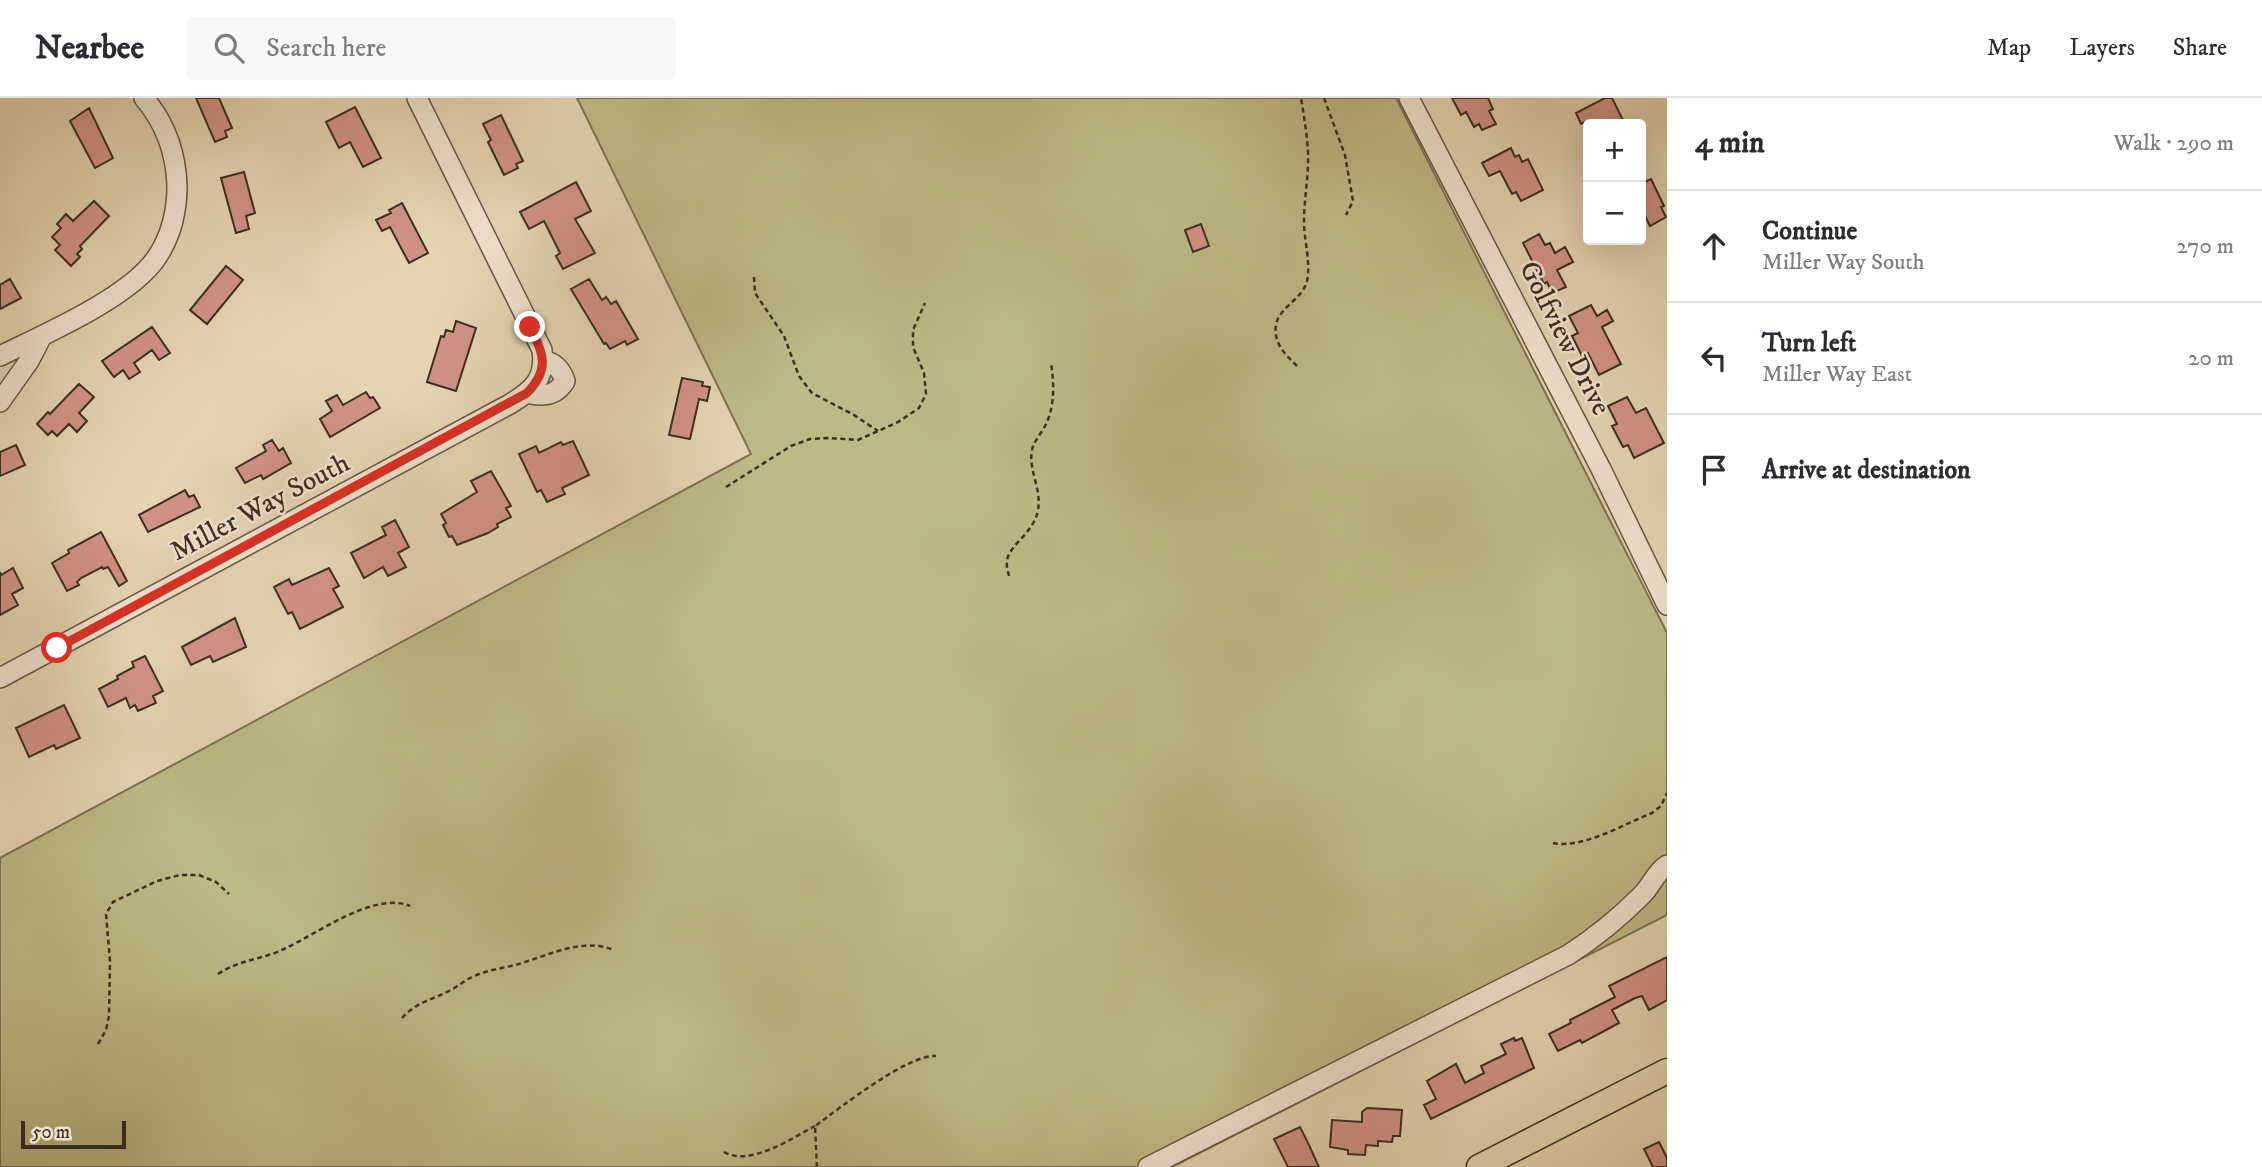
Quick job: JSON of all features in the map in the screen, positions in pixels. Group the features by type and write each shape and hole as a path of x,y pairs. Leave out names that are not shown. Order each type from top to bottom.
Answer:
{"main road":[{"path":"1479,1167 1667,1071"}],"street":[{"path":"0,356 85,314 146,271 169,235 176,208 175,161 166,132 144,98"},
{"name":"Miller Way South","path":"0,678 527,393 541,396 561,388 565,381 558,367 553,362 542,368 542,350 417,98"},
{"name":"Golfview Drive","path":"1409,98 1601,469 1667,606"},
{"path":"0,402 42,336"},
{"path":"1148,1167 1568,955 1602,933 1646,892 1661,869 1667,865"}],"path":[{"path":"1297,366 1280,350 1276,324 1280,314 1299,296 1308,276 1304,220 1308,152 1301,98"},
{"path":"1324,98 1345,155 1353,201 1346,215"},
{"path":"754,277 755,293 784,336 799,376 812,393 878,431"},
{"path":"726,486 791,446 810,439 858,440 919,408 926,394 924,373 913,347 913,330 925,303"},
{"path":"1009,576 1006,560 1030,530 1038,510 1038,488 1031,458 1032,447 1047,423 1053,402 1051,363"},
{"path":"1553,843 1566,846 1587,840 1652,813 1661,806 1667,793"},
{"path":"98,1044 106,1030 109,1016 110,961 106,914 113,902 157,881 180,875 200,875 216,882 229,894"},
{"path":"218,974 234,964 282,950 339,918 391,902 411,906"},
{"path":"402,1018 417,1004 448,992 474,976 579,946 601,946 614,950"},
{"path":"724,1152 731,1156 745,1156 768,1150 815,1126 908,1064 929,1055 936,1056"},
{"path":"815,1126 817,1167"}],"shaded area":[{"path":"577,98 1396,98 1667,633 1667,915 1172,1167 0,1167 0,858 751,454"}],"building":[{"path":"196,98 219,98 232,128 225,131 227,137 215,142"},
{"path":"1452,98 1488,98 1493,109 1489,111 1496,124 1482,130 1479,124 1474,127 1466,112 1461,115"},
{"path":"1605,98 1612,98 1622,119 1583,119 1581,124 1576,113"},
{"path":"355,107 381,158 363,167 350,142 339,148 326,122"},
{"path":"89,108 113,158 95,168 70,121"},
{"path":"501,115 523,161 516,164 518,168 504,175 488,142 491,140 483,124"},
{"path":"1511,148 1515,157 1519,155 1522,162 1528,159 1543,190 1521,201 1516,192 1512,194 1500,171 1489,176 1482,163"},
{"path":"244,172 255,213 246,216 249,229 236,233 221,178"},
{"path":"1651,179 1664,206 1661,207 1666,217 1650,226 1646,218 1646,182"},
{"path":"576,182 591,211 575,219 595,253 563,269 556,256 560,253 544,221 529,229 520,212"},
{"path":"94,201 109,216 80,246 82,249 77,254 80,257 71,266 55,250 60,245 52,237 61,228 57,224 66,214 73,221"},
{"path":"402,203 428,253 409,263 390,227 382,231 376,220 391,213 389,210"},
{"path":"1201,224 1209,246 1193,252 1185,230"},
{"path":"1539,234 1545,245 1550,243 1555,253 1565,247 1573,262 1557,270 1566,287 1552,293 1547,282 1544,284 1523,243"},
{"path":"226,266 243,280 207,324 190,310"},
{"path":"10,279 21,298 0,309 0,285"},
{"path":"589,279 602,300 606,297 611,304 616,301 638,339 627,345 625,341 610,349 604,344 571,289"},
{"path":"1591,305 1597,316 1607,310 1613,321 1602,327 1621,364 1599,375 1588,353 1582,356 1572,336 1578,333 1569,316"},
{"path":"456,321 476,328 456,391 427,382 441,336 444,337 446,330 453,332"},
{"path":"152,327 170,353 159,360 152,350 134,363 140,372 129,379 123,370 114,377 102,361"},
{"path":"682,378 703,382 702,386 710,387 707,401 699,399 690,439 669,435"},
{"path":"79,384 94,397 79,413 87,421 77,432 69,424 57,436 52,431 48,435 37,424"},
{"path":"366,392 380,408 330,437 320,419 332,411 326,401 337,395 343,405"},
{"path":"1627,397 1636,413 1646,408 1664,443 1634,458 1628,445 1623,447 1612,426 1617,424 1608,406"},
{"path":"272,440 279,451 283,448 291,463 263,479 261,475 245,483 236,468 266,451 263,445"},
{"path":"573,441 589,475 562,488 565,494 547,502 541,490 537,492 519,454 536,446 539,453 561,442 563,445"},
{"path":"16,445 25,465 0,476 0,452"},
{"path":"491,471 511,506 506,508 511,517 497,524 498,527 488,533 457,545 452,536 449,537 441,514 477,492 471,481"},
{"path":"185,490 189,497 194,495 200,507 148,532 139,515"},
{"path":"395,520 409,547 398,553 406,567 388,576 383,567 364,578 351,553 386,535 382,527"},
{"path":"101,532 127,581 119,586 108,567 102,567 81,578 77,582 79,585 67,591 52,563 69,553 68,550"},
{"path":"13,568 23,588 12,594 18,605 0,615 0,572 1,575"},
{"path":"329,568 339,586 333,589 343,607 300,629 292,612 288,614 274,587 289,579 292,585"},
{"path":"235,618 246,647 213,662 210,656 191,665 182,647"},
{"path":"145,656 163,691 153,696 156,703 138,711 135,705 130,708 126,698 108,707 99,689 118,679 117,676 134,667 132,662"},
{"path":"64,705 80,738 56,749 54,745 29,757 16,728"},
{"path":"1667,957 1667,1000 1649,1010 1642,996 1635,998 1612,1010 1619,1023 1582,1043 1580,1040 1558,1051 1549,1034 1615,997 1609,986"},
{"path":"1514,1038 1515,1041 1522,1038 1534,1068 1431,1119 1424,1105 1436,1099 1427,1081 1456,1064 1465,1083 1484,1073 1481,1066 1506,1054 1501,1044"},
{"path":"1367,1108 1402,1110 1400,1136 1393,1136 1392,1142 1378,1141 1378,1146 1366,1145 1365,1155 1348,1154 1348,1150 1330,1147 1332,1120 1362,1122 1362,1112"},
{"path":"1300,1127 1319,1167 1288,1167 1274,1139"},
{"path":"1659,1142 1667,1158 1667,1167 1653,1167 1644,1149"}],"route":[{"path":"57,648 527,393 535,385 543,368 542,350 530,327"}]}
